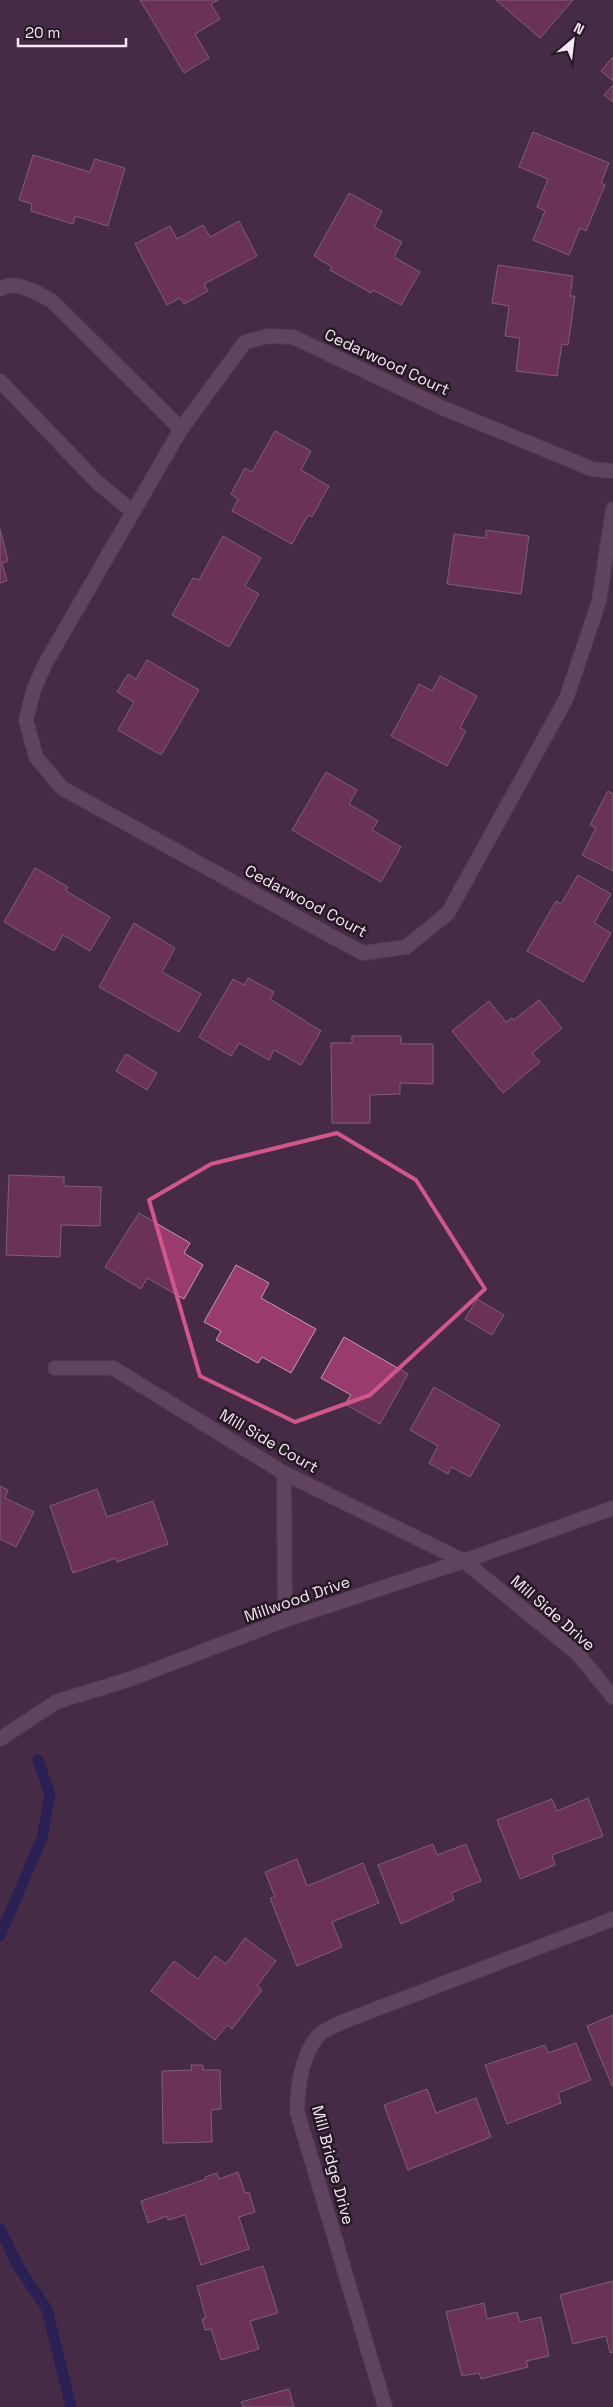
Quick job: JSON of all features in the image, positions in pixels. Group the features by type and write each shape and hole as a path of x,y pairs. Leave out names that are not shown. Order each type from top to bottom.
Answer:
{"street":[{"path":"0,289 7,285 30,289 52,300 181,429"},
{"name":"Cedarwood Court","path":"613,472 592,469 442,408 294,337 268,336 245,342 181,429 45,664 34,689 26,720 36,757 62,788 362,953 406,947 448,913 566,699 599,601 613,510"},
{"path":"0,381 97,482 133,512"},
{"name":"Mill Side Court","path":"55,1368 114,1368 284,1473 464,1562"},
{"path":"284,1473 285,1620"},
{"name":"Millwood Drive","path":"0,1739 56,1702 132,1678 285,1620 464,1562 613,1508"},
{"name":"Mill Side Drive","path":"464,1562 578,1654 613,1697"},
{"name":"Mill Bridge Drive","path":"385,2407 297,2111 298,2088 302,2066 318,2036 342,2022 613,1919"}],"highlighted area":[{"path":"337,1133 416,1180 485,1289 370,1395 295,1422 200,1376 149,1200 211,1164"}],"building":[{"path":"140,0 218,0 211,4 220,19 195,34 209,58 184,73"},
{"path":"496,0 573,0 540,38"},
{"path":"613,57 613,81 601,71"},
{"path":"613,85 613,102 604,95"},
{"path":"533,132 609,163 601,183 605,185 586,231 580,228 569,255 533,240 545,211 537,207 548,179 519,167"},
{"path":"33,155 90,172 95,159 125,168 108,226 75,216 73,224 31,211 32,204 19,200"},
{"path":"349,193 382,211 374,227 402,242 394,257 420,272 401,305 373,290 371,293 330,270 332,267 314,256"},
{"path":"239,221 257,256 204,284 208,291 184,304 180,298 167,305 135,244 170,226 177,239 203,225 210,237"},
{"path":"498,265 573,276 570,296 575,296 568,345 562,344 557,376 516,371 520,338 505,336 509,306 492,303"},
{"path":"275,431 311,451 301,470 329,486 312,517 308,515 292,544 232,511 238,499 231,494 245,468 252,472"},
{"path":"0,529 8,561 2,563 7,581 0,583"},
{"path":"486,530 529,536 521,594 447,584 454,534 486,538"},
{"path":"223,536 261,558 245,586 259,594 229,647 172,615 193,578 199,580"},
{"path":"147,660 199,690 161,755 118,730 134,702 117,692 128,674 136,679"},
{"path":"440,676 477,696 460,728 466,731 447,766 391,736 419,684 432,691"},
{"path":"326,772 357,790 349,804 378,821 372,830 401,847 381,882 292,830"},
{"path":"608,791 613,794 613,871 582,855 596,828 590,825"},
{"path":"35,868 68,887 66,891 110,917 90,951 63,935 54,951 4,922"},
{"path":"578,875 611,894 594,923 611,933 583,982 527,951 556,901 561,904"},
{"path":"134,923 175,948 162,972 201,994 179,1032 99,987"},
{"path":"248,978 274,992 270,999 321,1031 301,1065 274,1050 269,1060 239,1043 231,1056 199,1037 233,979 244,985"},
{"path":"539,1000 562,1028 532,1053 540,1062 503,1093 452,1031 489,1001 506,1022 512,1018 514,1020"},
{"path":"352,1036 401,1036 401,1044 433,1044 433,1084 400,1083 400,1094 370,1095 370,1123 332,1123 331,1043 352,1043"},
{"path":"126,1054 157,1073 147,1090 116,1071"},
{"path":"9,1175 64,1177 64,1186 101,1187 100,1226 61,1225 60,1257 6,1255"},
{"path":"139,1213 190,1243 184,1253 203,1265 184,1299 147,1278 141,1289 105,1267"},
{"path":"236,1265 269,1283 261,1298 316,1329 291,1373 262,1357 258,1363 216,1340 221,1331 204,1322"},
{"path":"477,1299 504,1315 492,1335 465,1319"},
{"path":"344,1337 408,1374 380,1424 345,1404 351,1395 321,1378"},
{"path":"434,1387 500,1425 470,1477 451,1467 448,1474 429,1463 438,1446 410,1430"},
{"path":"0,1486 8,1490 5,1498 34,1512 16,1547 0,1539"},
{"path":"97,1489 107,1517 153,1501 168,1544 117,1562 116,1558 73,1573 50,1506"},
{"path":"588,1798 603,1836 552,1855 555,1865 520,1879 497,1820 552,1799 557,1811"},
{"path":"433,1844 437,1855 466,1844 481,1881 451,1893 454,1900 401,1924 378,1865"},
{"path":"297,1859 307,1886 363,1863 379,1903 332,1922 342,1947 297,1966 270,1898 275,1897 265,1872"},
{"path":"245,1938 276,1961 257,1986 262,1990 232,2029 227,2025 215,2040 151,1991 174,1961 198,1979 215,1956 226,1964"},
{"path":"613,2015 613,2085 612,2086 587,2026"},
{"path":"576,2043 591,2080 558,2093 561,2103 507,2124 485,2065 545,2045 548,2053"},
{"path":"191,2065 203,2065 203,2070 220,2070 221,2109 211,2110 212,2142 163,2143 162,2071 192,2070"},
{"path":"427,2089 436,2113 476,2098 491,2137 408,2170 384,2105"},
{"path":"238,2172 245,2193 249,2192 255,2212 239,2217 249,2249 201,2265 185,2215 168,2220 167,2216 148,2223 141,2201 206,2179 205,2177 217,2173 219,2179"},
{"path":"263,2266 278,2313 250,2321 259,2349 221,2360 211,2329 205,2330 202,2319 206,2318 197,2286"},
{"path":"613,2281 613,2352 610,2353 606,2336 573,2344 560,2295"},
{"path":"484,2303 487,2319 517,2312 520,2322 541,2317 549,2356 526,2361 528,2367 481,2379 479,2373 462,2376 446,2312"},
{"path":"289,2389 294,2407 243,2407 241,2402"}],"waterway":[{"path":"0,1936 42,1838 50,1794 38,1760"},
{"path":"0,2229 18,2266 47,2309 71,2407"}]}
